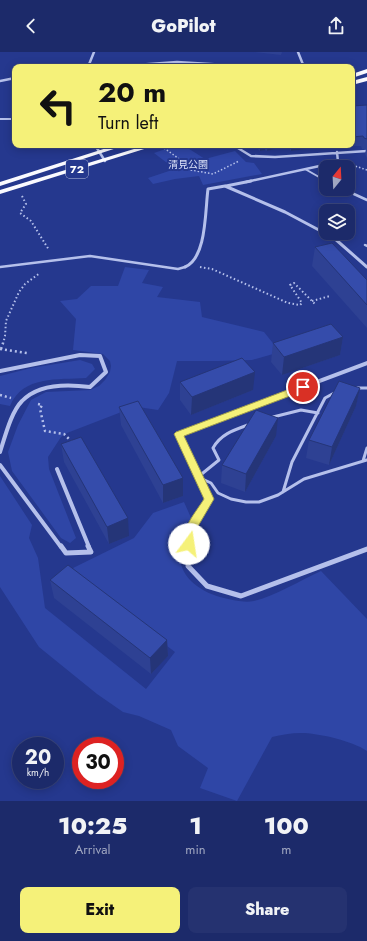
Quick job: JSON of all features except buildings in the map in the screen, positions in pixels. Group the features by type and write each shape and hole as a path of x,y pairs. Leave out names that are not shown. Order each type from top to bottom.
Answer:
{"main road":[{"path":"355,75 367,71"},
{"path":"355,82 367,79"},
{"name":"72","path":"0,184 114,148"},
{"name":"72","path":"0,192 145,148"}],"street":[{"path":"89,64 94,52"},
{"path":"298,52 303,64"},
{"path":"154,64 185,62 214,64"},
{"path":"0,81 12,79"},
{"path":"0,119 12,119"},
{"path":"96,148 98,153 105,161"},
{"path":"238,148 251,156 275,157 367,151"},
{"path":"337,152 338,160"},
{"path":"186,267 192,264 197,258 201,248 208,189 319,166"},
{"path":"225,186 285,212 334,238 367,267"},
{"path":"0,371 80,354 100,356 106,372 90,387 62,385 37,391 22,401 0,452"},
{"path":"367,363 179,434 209,499 189,533 188,566 207,586 241,596 367,549"},
{"path":"0,465 66,553 91,552 57,469"}],"lane":[{"path":"305,169 319,177"},
{"path":"355,194 367,200"},
{"path":"0,267 90,256 178,268 186,267"},
{"path":"351,389 367,388"},
{"path":"283,492 292,462 325,398 339,390"},
{"path":"270,418 301,410 318,414"},
{"path":"255,423 217,439 213,448 219,460 208,467 198,477 212,483 218,492 231,498 246,502 258,502 283,492 304,480 365,461 367,448"}],"path":[{"path":"164,148 189,166 192,170 213,174 235,162"},
{"path":"355,166 367,170"},
{"path":"1,349 5,336 6,321 19,292 24,284 40,274 53,259 46,243 31,221 20,213 26,204 19,193"},
{"path":"192,264 203,268 212,269 288,303 300,305 302,303 290,285 294,283 315,304"},
{"path":"312,301 330,296"},
{"path":"0,396 13,398"},
{"path":"36,403 42,405 40,409 45,431 64,434 73,444"}],"green space":[{"name":"清見公園","path":"168,148 188,148 205,159 235,151 246,162 254,163 262,174 203,185 199,176 153,184 148,178 175,169 154,153"},
{"path":"125,267 149,270 142,283 163,287 157,297 200,302 202,317 264,332 280,352 252,360 177,361 169,393 158,410 138,407 67,433 61,437 48,457 49,469 76,538 70,543 61,538 12,471 8,452 18,425 31,400 46,392 90,390 99,386 105,380 110,372 110,361 103,354 73,350 76,319 60,301 77,299 91,286 118,286"},
{"path":"80,360 92,364 95,369 86,378 42,381 32,384 23,389 16,396 10,406 0,404 0,376 31,368"},
{"path":"0,476 32,525 29,538 38,558 45,608 146,689 175,652 77,578 73,568 134,538 153,513 184,502 192,520 183,539 180,551 180,560 183,569 187,576 200,588 216,596 246,602 254,601 279,592 321,571 367,619 367,751 353,744 317,734 297,733 272,737 237,801 200,788 208,768 178,746 171,730 139,716 123,712 97,694 39,647 0,587"}],"route":[{"path":"189,544 189,533 209,499 179,434 303,387"}]}
